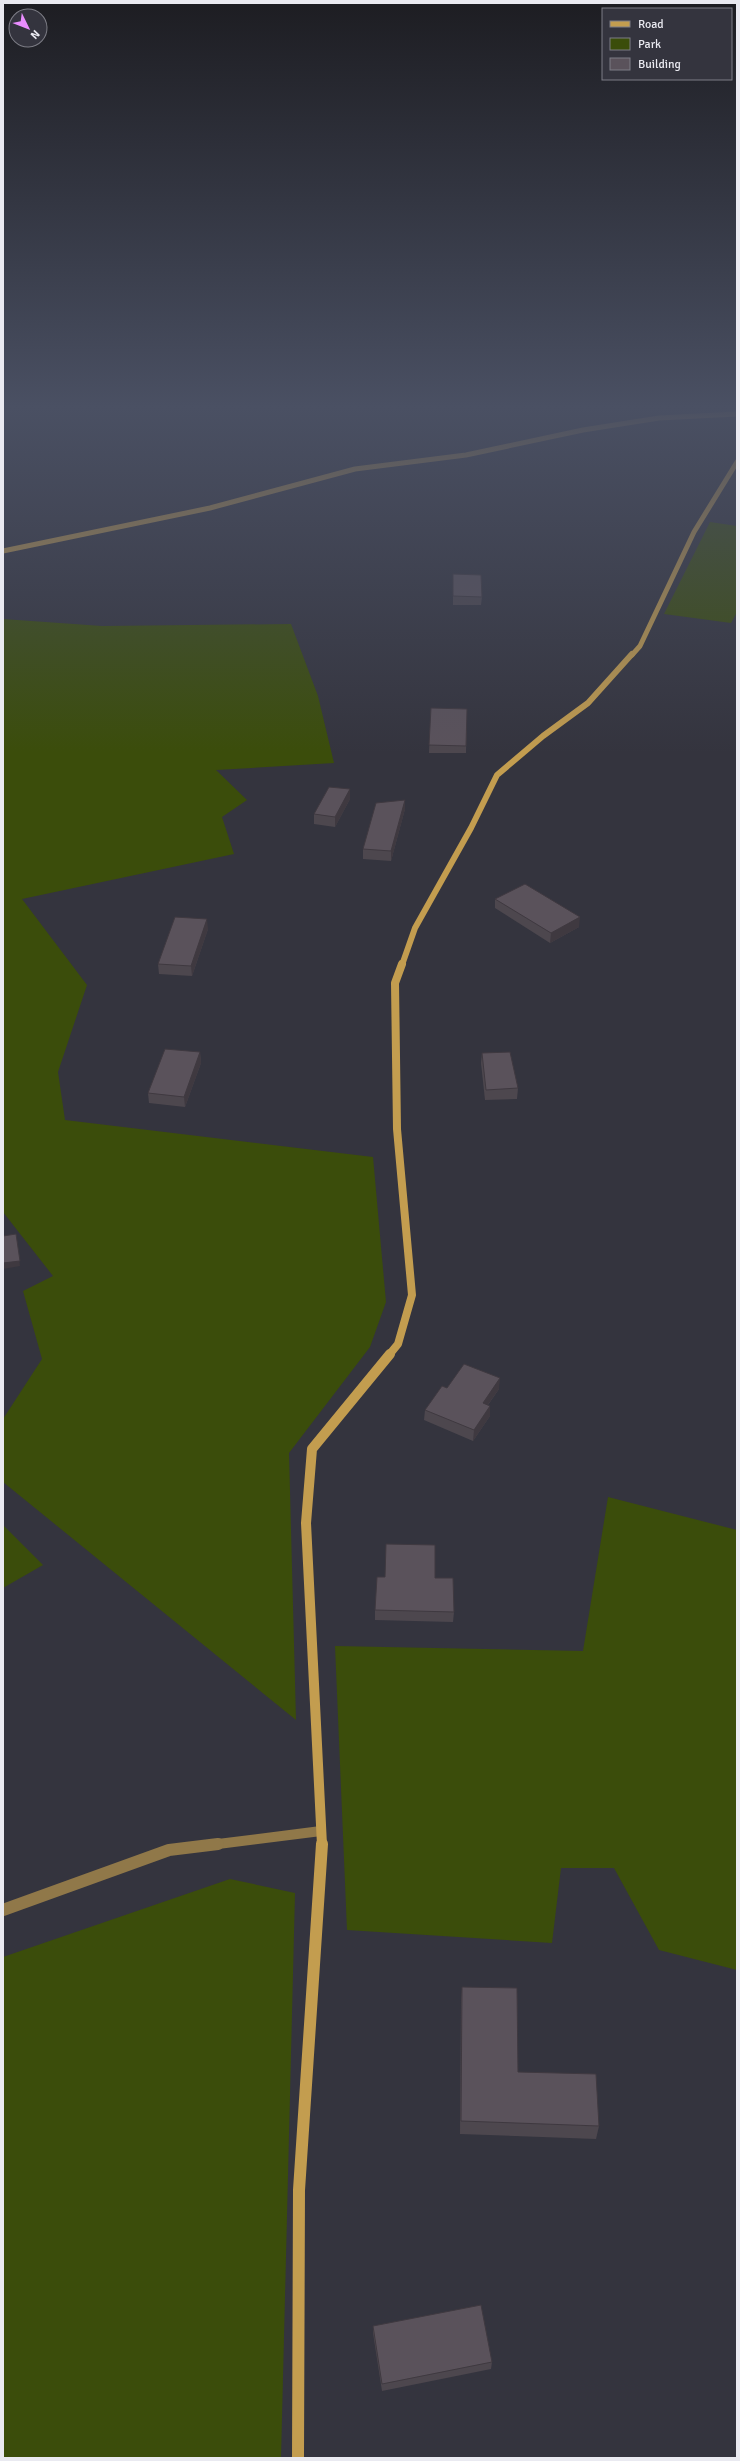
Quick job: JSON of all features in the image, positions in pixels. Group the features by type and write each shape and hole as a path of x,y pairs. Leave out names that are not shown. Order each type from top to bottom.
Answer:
{"street":[{"path":"3,551 134,524"},
{"path":"298,2458 299,2190 322,1849 306,1524 312,1449 398,1344 412,1295 396,1129 394,983 415,928 471,828 497,775 543,736 588,703 640,646 699,524"}],"lane":[{"path":"3,1910 169,1850 321,1831"}],"green space":[{"path":"709,524 737,526 737,612 731,623 664,614"},
{"path":"3,619 102,626 291,624 318,696 334,763 216,770 247,800 222,817 234,854 22,899 87,985 58,1072 65,1120 373,1157 386,1302 370,1347 289,1453 296,1720 3,1482 3,1419 42,1359 23,1291 53,1276 3,1212"},
{"path":"608,1497 737,1530 737,1970 659,1950 614,1868 561,1868 552,1943 347,1930 335,1646 583,1651"},
{"path":"3,1525 43,1565 3,1588"},
{"path":"230,1879 295,1893 281,2458 3,2458 3,1957"}],"building":[{"path":"453,574 481,575 482,597 453,596"},
{"path":"431,708 467,709 466,746 429,745"},
{"path":"329,787 350,789 335,817 314,814"},
{"path":"405,800 391,851 363,849 376,803"},
{"path":"525,884 580,917 551,933 495,899"},
{"path":"175,917 207,919 191,966 158,964"},
{"path":"165,1049 200,1052 184,1097 148,1093"},
{"path":"510,1052 518,1088 486,1090 482,1053"},
{"path":"16,1234 20,1261 3,1263 3,1236"},
{"path":"464,1364 500,1378 483,1403 490,1406 474,1430 425,1410 442,1386 447,1388"},
{"path":"386,1544 435,1545 435,1578 453,1578 454,1612 375,1610 377,1577 385,1577"},
{"path":"462,1987 517,1988 518,2072 596,2074 599,2126 461,2121"},
{"path":"481,2305 492,2362 382,2384 373,2326"}]}
